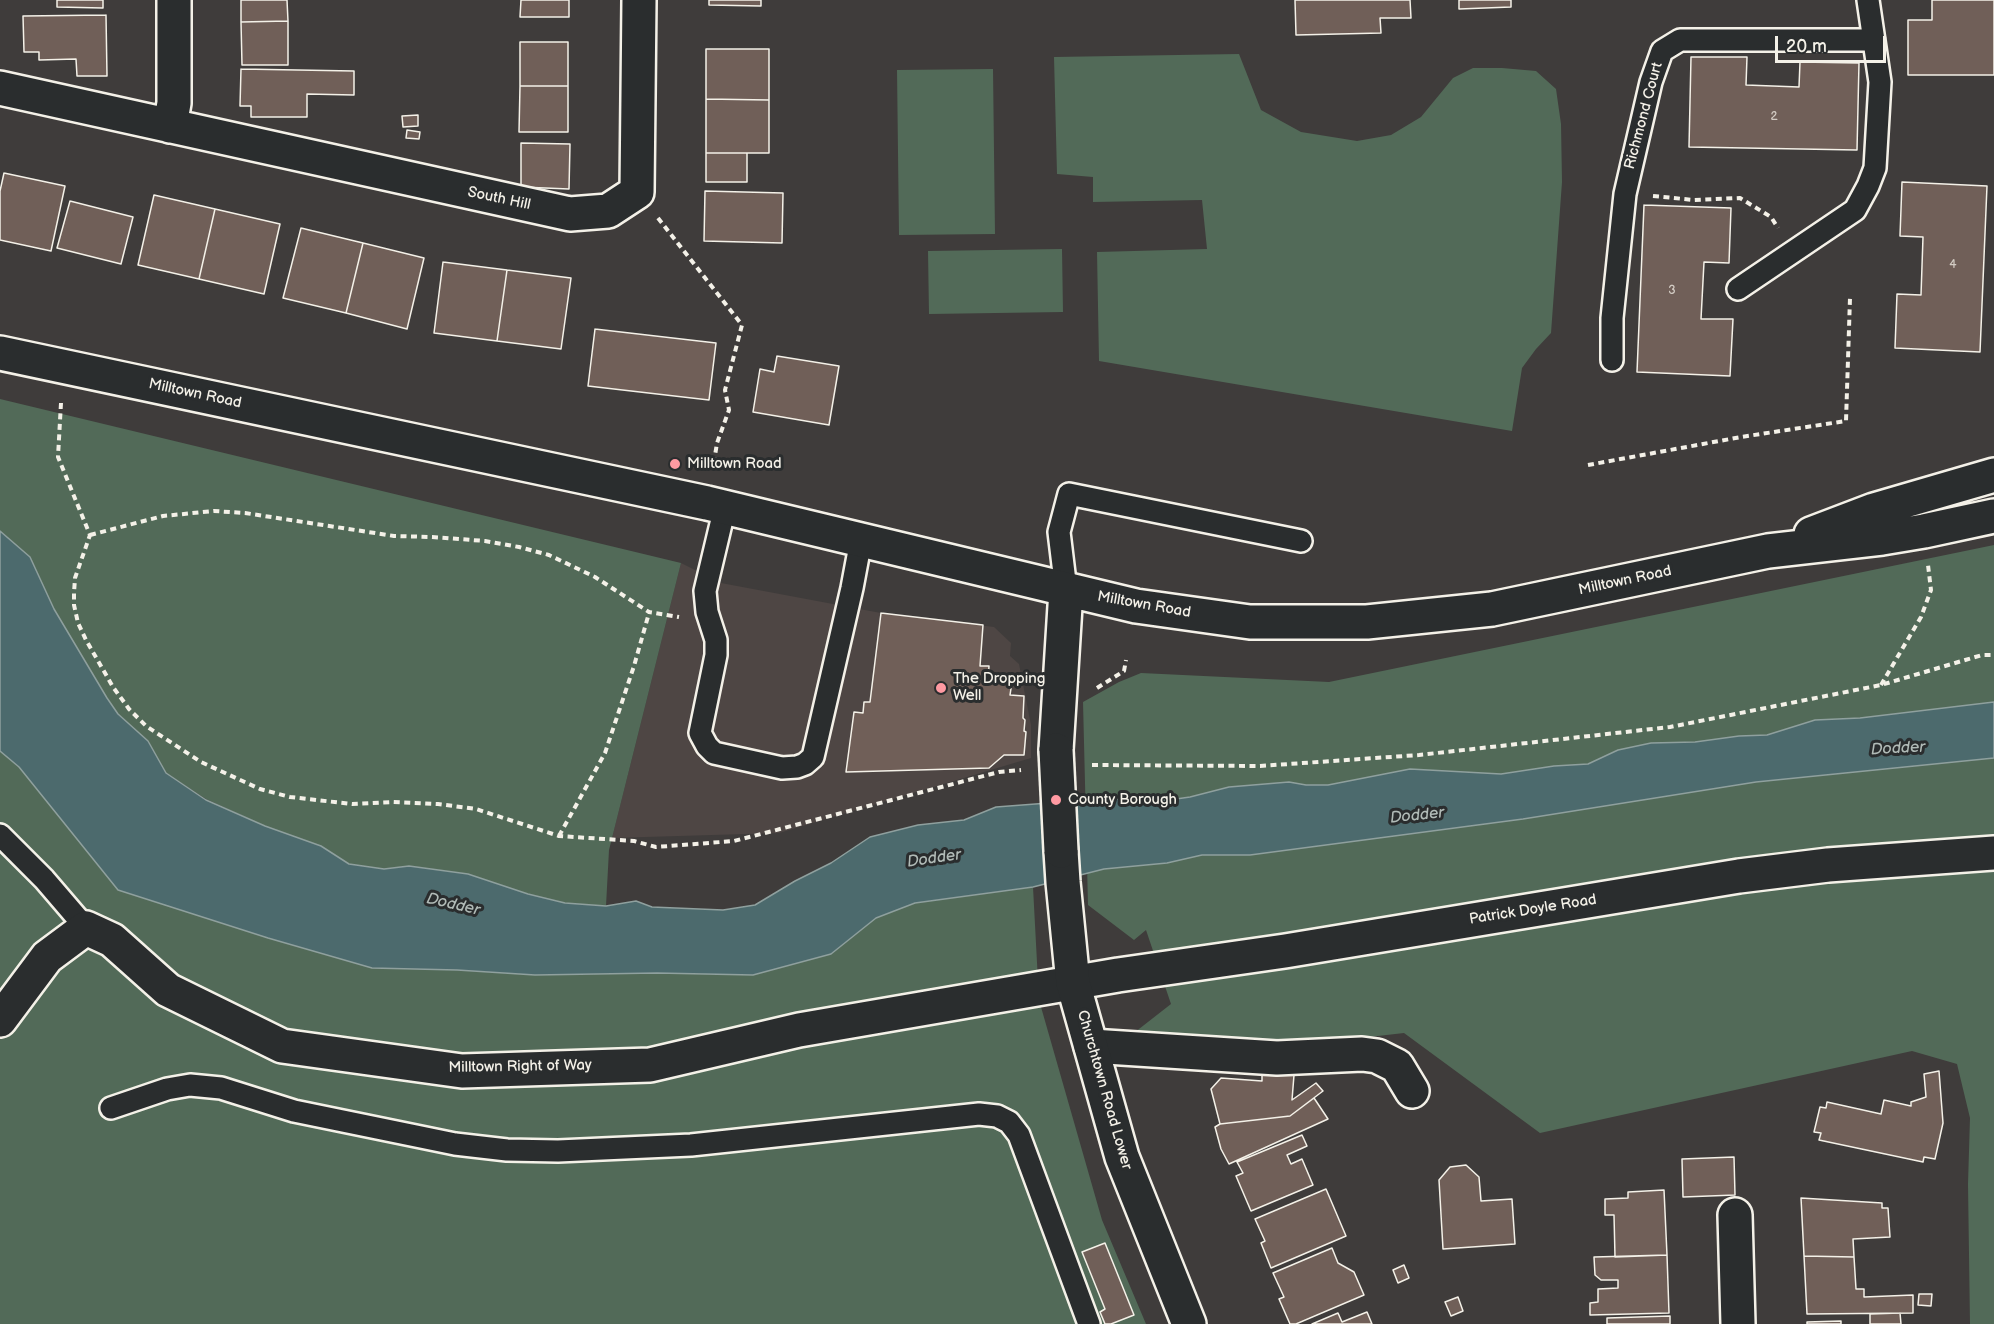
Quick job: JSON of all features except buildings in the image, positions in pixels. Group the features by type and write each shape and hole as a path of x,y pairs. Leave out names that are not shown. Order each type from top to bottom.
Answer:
{"street":[{"path":"170,126 174,103 174,0"},
{"path":"637,192 639,0"},
{"name":"South Hill","path":"0,88 570,214 608,211 637,192"},
{"name":"Milltown Road","path":"0,353 726,507 1136,606 1250,622 1367,622 1492,609 1768,551 1882,538 1994,516"},
{"name":"Milltown Road","path":"1768,551 1874,510 1994,475"},
{"name":"Churchtown Road Lower","path":"1066,590 1056,750 1063,882 1073,983 1122,1157 1189,1324"},
{"name":"Patrick Doyle Road","path":"1073,983 1285,951 1739,876 1828,865 1994,853"},
{"path":"0,1020 47,957 86,928"},
{"name":"Milltown Right of Way","path":"86,928 112,940 168,990 282,1046 462,1071 650,1065 799,1030 1073,983"},
{"path":"1091,1046 1277,1058 1362,1054 1377,1056 1397,1066 1412,1091"},
{"path":"1735,1215 1738,1324"}],"lane":[{"path":"1738,289 1855,210 1875,168 1880,82 1868,0"},
{"name":"Richmond Court","path":"1612,360 1612,318 1625,194 1651,82 1662,51 1680,40 1874,40"},
{"path":"1066,590 1059,532 1069,494 1301,541"},
{"path":"726,507 705,591 707,612 716,640 716,655 700,733 714,753 783,768 805,764 813,756 861,540"},
{"path":"0,835 44,879 86,928"},
{"path":"111,1108 166,1089 190,1085 221,1088 294,1111 455,1144 507,1150 558,1151 691,1144 979,1114 997,1116 1009,1122 1019,1135 1089,1324"}],"path":[{"path":"637,192 742,325 725,390 729,410 717,443"},
{"path":"1625,194 1694,200 1740,198 1771,218 1792,252"},
{"path":"1588,465 1741,437 1846,421 1850,298"},
{"path":"63,366 58,457 90,536 75,578 74,605 78,623 113,687 129,709 146,726 167,742 236,779 260,789 290,797 351,804 392,802 438,804 476,809 559,836 634,841 656,847 734,841 999,772 1025,769"},
{"path":"90,536 163,516 214,511 245,513 394,536 485,541 549,555 595,577 649,612 710,624"},
{"path":"1881,685 1921,617 1931,590 1924,531"},
{"path":"559,836 605,753 649,612"},
{"path":"1086,766 1260,766 1419,755 1670,727 1881,685 1982,655 1994,655"}],"shaded area":[{"path":"681,563 721,583 881,613 994,627 1011,643 1010,656 1019,664 1031,725 1031,758 779,833 612,838"}],"green space":[{"path":"1239,54 1261,110 1301,132 1357,141 1391,135 1421,117 1453,78 1473,68 1536,71 1556,89 1561,124 1562,182 1551,333 1522,368 1512,431 1099,361 1097,252 1207,249 1202,200 1093,202 1093,177 1057,174 1054,57"},
{"path":"993,69 995,234 899,235 897,70"},
{"path":"1062,249 1063,312 929,314 928,251"},
{"path":"0,399 681,563 609,850 606,906 565,903 528,894 468,874 409,866 384,869 349,864 321,846 265,826 206,799 166,773 148,741 118,714 107,698 54,609 30,557 0,531"},
{"path":"1994,545 1994,1324 1970,1324 1968,1184 1970,1118 1957,1064 1912,1051 1540,1133 1404,1033 1308,1044 1130,1036 1171,1004 1146,930 1134,940 1088,905 1083,702 1141,673 1329,682"},
{"path":"0,751 19,767 457,970 535,975 657,973 753,975 831,954 876,918 915,903 1033,887 1039,1000 1102,1220 1146,1324 0,1324"}],"water":[{"name":"Dodder","path":"0,531 30,557 54,609 118,714 148,741 166,773 206,800 265,826 321,846 349,864 384,869 409,866 468,874 528,894 565,903 606,906 636,901 652,907 723,910 755,905 831,863 870,837 918,825 964,820 996,807 1101,799 1169,800 1229,787 1289,782 1328,785 1410,769 1501,774 1554,766 1588,764 1618,750 1651,743 1695,742 1767,735 1815,720 1860,718 1994,702 1994,758 1756,782 1523,819 1250,855 1202,855 1167,863 1104,869 1033,887 915,903 876,918 831,954 753,975 657,973 535,975 372,968 268,938 118,890 19,767 0,751"}],"place":[{"name":"Milltown Road","path":"675,464"},
{"name":"The Dropping Well","path":"941,688"},
{"name":"County Borough","path":"1056,800"}]}
